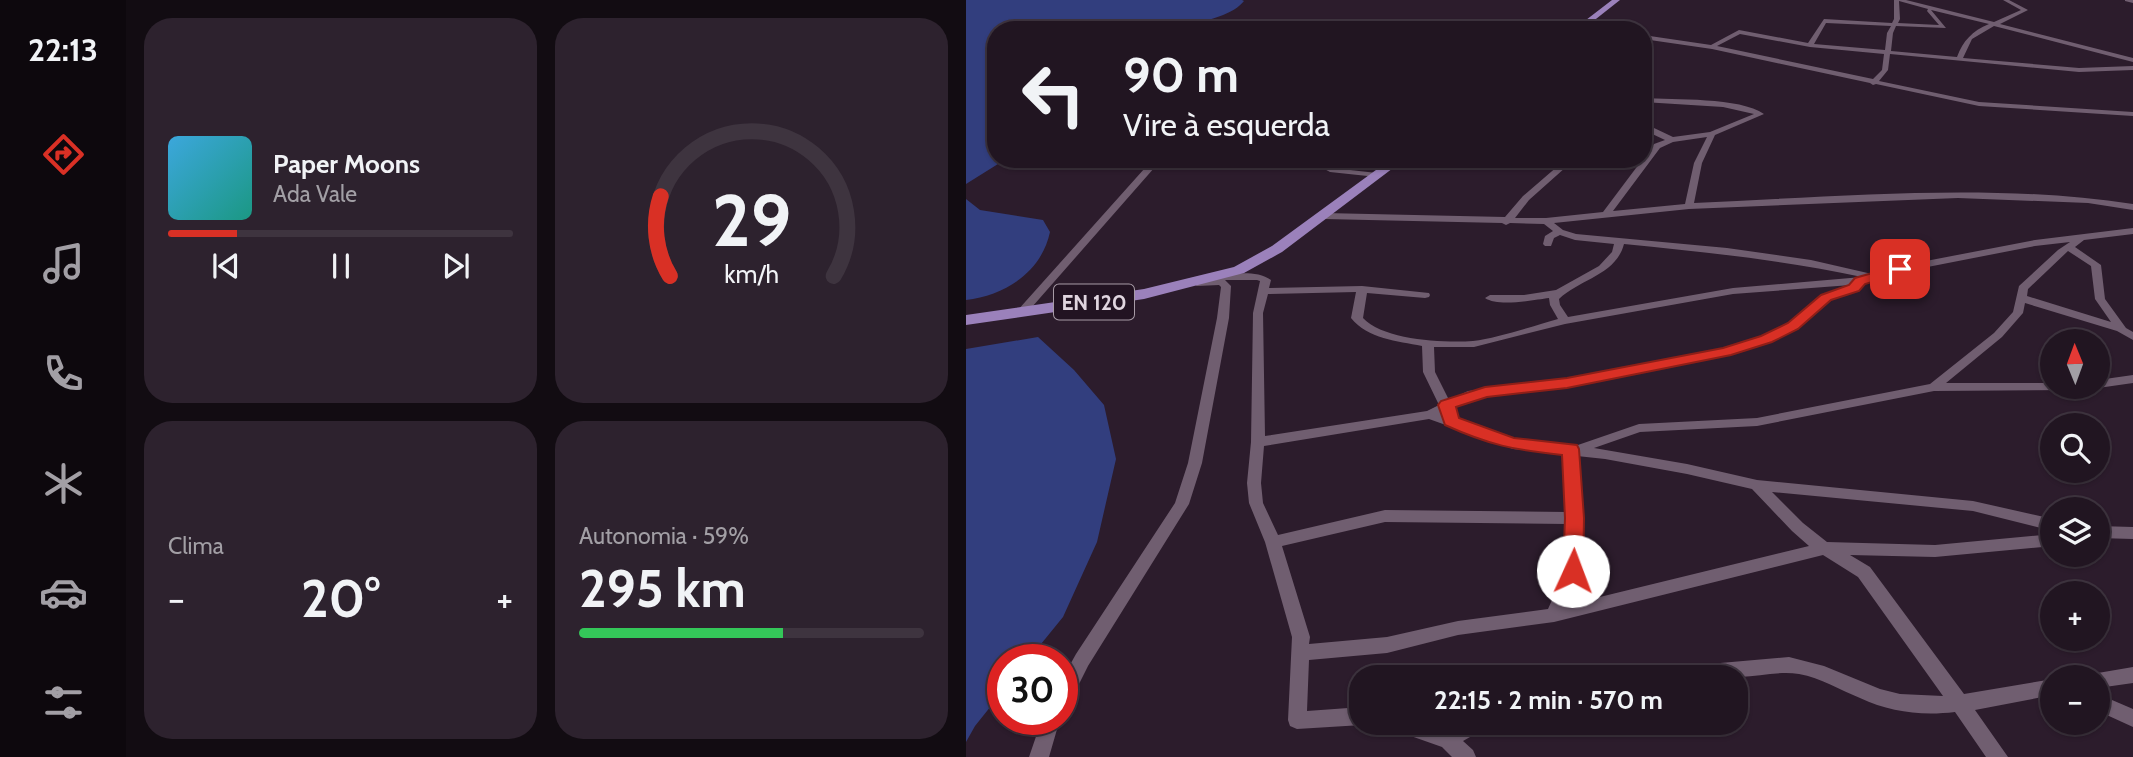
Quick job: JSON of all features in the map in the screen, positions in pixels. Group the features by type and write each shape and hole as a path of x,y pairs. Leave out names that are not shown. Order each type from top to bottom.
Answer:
{"main road":[{"path":"1589,21 1616,0"},
{"name":"EN 120","path":"966,320 1144,294 1220,277 1256,262 1324,216 1387,168"}],"street":[{"path":"1873,83 1885,70 1890,33 1897,19 1898,0 2133,60"},
{"path":"1960,58 1962,47 1969,37 2025,10 2005,0"},
{"path":"2127,0 2133,2"},
{"path":"1810,45 1824,21 1943,27 1942,21 1926,7"},
{"path":"1592,19 1597,21"},
{"path":"1712,47 1739,32 1810,45 2079,70 2133,68"},
{"path":"1652,38 1712,47 1979,104 2133,114"},
{"path":"1652,101 1736,107 1756,110 1760,114 1712,134 1671,140 1657,146 1652,153"},
{"path":"1652,130 1671,140 1705,146"},
{"path":"1689,206 1698,163 1712,134"},
{"path":"1021,313 1150,168"},
{"path":"1326,168 1377,175"},
{"path":"1506,222 1526,198 1561,168"},
{"path":"1606,215 1641,168"},
{"path":"1324,216 1546,221 1689,206 1958,195 2088,200 2133,206"},
{"path":"1546,221 1560,232 1575,237 1727,251 1877,276"},
{"path":"1362,289 1357,310 1359,322 1392,337 1428,344 1474,344 1565,321 1745,289 1860,281 1951,258 2133,231"},
{"path":"1548,244 1550,236 1560,232"},
{"path":"1934,387 1998,335 2018,313 2023,288 2068,247 2082,238"},
{"path":"1565,321 1555,306 1554,298 1577,279 1611,263 1618,255 1620,241"},
{"path":"2068,247 2096,265 2098,294 2122,330"},
{"path":"1220,277 1264,277 1265,291 1258,313 1257,331 1258,442 1254,483 1256,503 1273,542 1301,637 1297,720 1349,717"},
{"path":"1258,442 1430,415 1447,405 1485,392 1567,383 1726,352 1766,339 1793,326 1826,298 1854,288 1860,281"},
{"path":"1078,668 1176,513 1195,463 1223,318 1226,286 1217,282 1197,283"},
{"path":"1265,291 1362,289 1425,295"},
{"path":"1490,298 1524,298 1558,293"},
{"path":"2021,298 2122,330 2133,337"},
{"path":"1428,344 1429,372 1447,405 1451,421"},
{"path":"2110,382 2133,379"},
{"path":"1573,449 1639,428 1757,422 1934,387 2040,387"},
{"path":"1430,415 1513,444 1573,449 1687,468 1757,485 1973,506 2040,522"},
{"path":"1553,615 1573,571 1573,449"},
{"path":"1757,485 1792,523 1825,548 1853,562 1864,572 1998,757"},
{"path":"1273,542 1385,516 1575,518"},
{"path":"2110,532 2133,533"},
{"path":"1299,653 1387,645 1458,628 1553,615 1825,548 1935,551 2040,541"},
{"path":"1748,668 1789,664 1821,670 1881,698 1906,704 1960,704 2040,689"},
{"path":"2110,678 2133,675"},
{"path":"2110,707 2133,718"},
{"path":"1039,757 1046,735"},
{"path":"1433,735 1448,740 1466,757"},
{"path":"1448,740 1457,735"}],"water":[{"path":"966,0 1244,1 1227,13 1203,21 987,21 987,168 992,168 966,184"},
{"path":"966,199 980,210 1043,220 1050,232 1039,259 1019,279 994,293 966,300"},
{"path":"1038,337 1074,370 1104,405 1116,459 1097,542 1063,617 1041,644 987,644 987,711 966,742 966,349"}],"route":[{"path":"1573,571 1575,518 1570,449 1513,444 1483,435 1451,421 1447,405 1485,392 1567,383 1726,352 1766,339 1793,326 1826,298 1850,290 1860,281 1900,269"}]}
